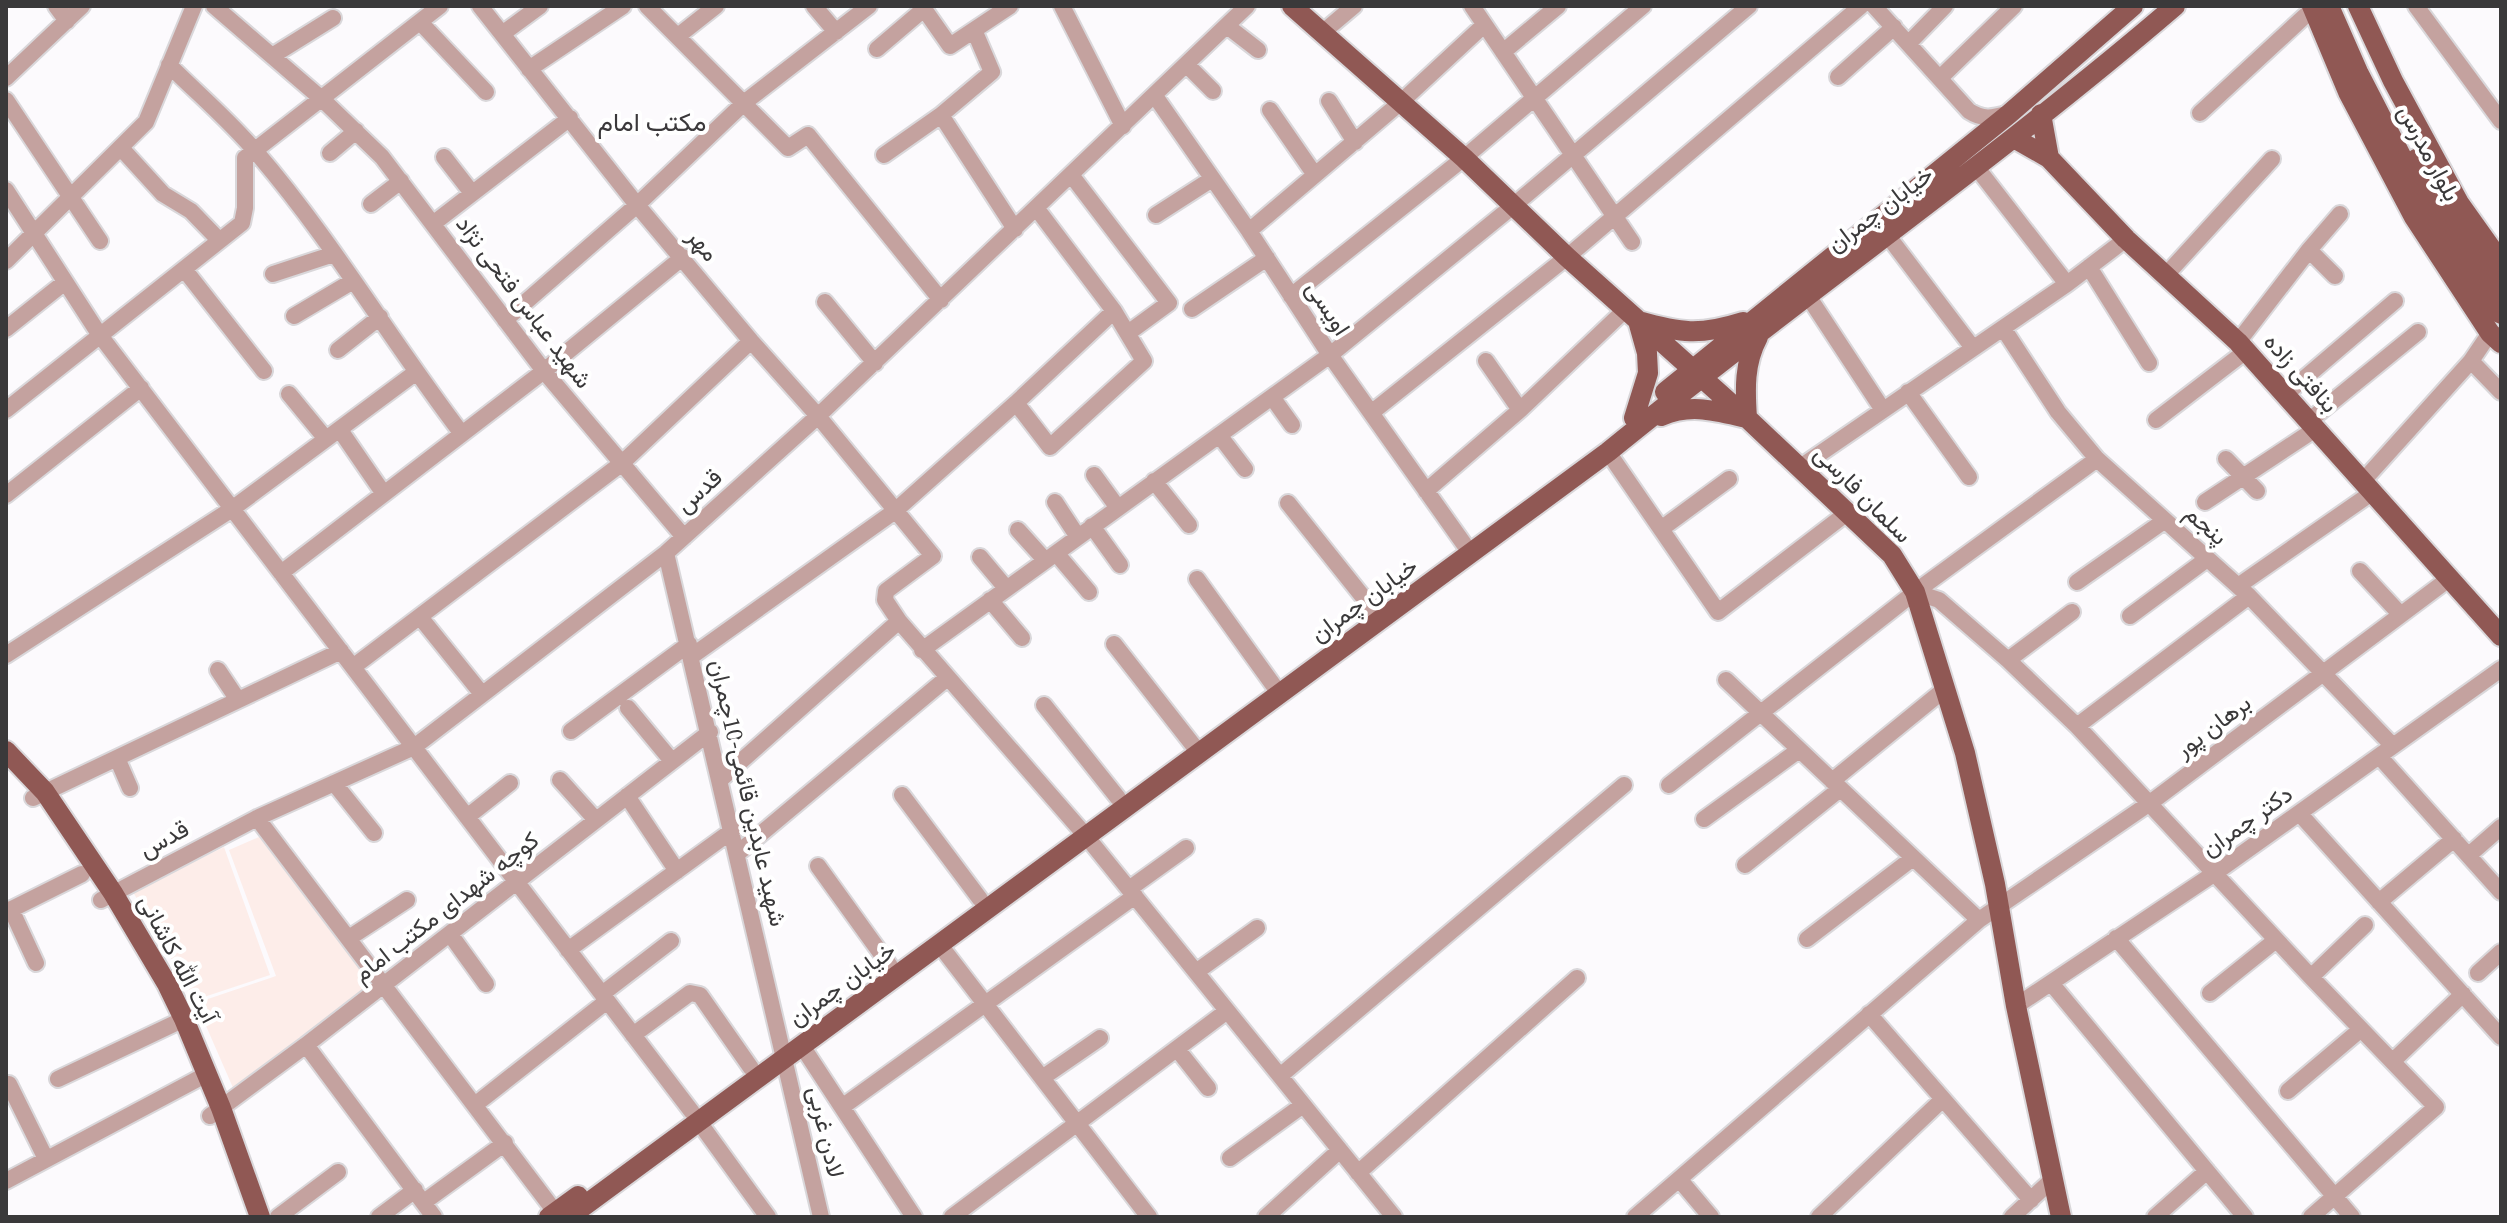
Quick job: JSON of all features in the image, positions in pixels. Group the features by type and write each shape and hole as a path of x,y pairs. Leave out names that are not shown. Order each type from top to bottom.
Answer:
{"main road":[{"name":"سلمان فارسی","path":"1292,6 1464,158 1567,257 1698,373 1892,555 1915,592 1965,753 2000,906 2016,1006 2061,1217"},
{"name":"خیابان چمران","path":"558,1216 939,944 1082,831 1118,798 1464,544 1638,421 1803,289 2133,6"},
{"name":"خیابان چمران","path":"1803,289 1888,236 1977,168 2175,6"},
{"name":"بلوار مدرس","path":"2329,6 2364,85 2430,212 2501,314"},
{"name":"بلوار مدرس","path":"2344,6 2380,91 2417,161 2453,222 2501,284"},
{"path":"2358,6 2393,81 2459,203 2501,262"},
{"path":"2304,9 2323,31 2348,92 2414,217 2496,338"},
{"path":"2041,114 2049,158"},
{"name":"بنافتی زاده","path":"2014,138 2049,158 2126,239 2242,346 2501,636"},
{"path":"1632,316 1678,332 1758,324 1745,377 1747,418 1697,407 1638,421 1648,373 1647,353 1632,316"},
{"name":"خیابان چمران","path":"695,1117 751,1068 789,1050 890,966 980,899 1082,831 1608,452 1638,421"},
{"name":"آیت الله کاشانی","path":"6,751 107,897 178,1021 260,1217"},
{"name":"آیت الله کاشانی","path":"6,771 39,795"},
{"name":"آیت الله کاشانی","path":"215,1112 246,1217"}],"street":[{"path":"56,6 67,21"},
{"path":"6,78 82,6"},
{"path":"6,261 146,122 194,6"},
{"name":"شهید عباس فتحی نژاد","path":"214,6 323,100 382,157 544,371 684,537"},
{"path":"6,410 244,219 245,158 440,6"},
{"name":"مهر","path":"480,6 637,205 933,556 886,591 885,600 899,621"},
{"path":"502,34 540,6"},
{"path":"529,69 623,6"},
{"path":"647,6 788,148 808,135 941,300"},
{"path":"678,36 716,6"},
{"path":"814,6 836,32"},
{"path":"505,320 637,205 745,102 869,6"},
{"path":"877,49 923,8 950,46 1010,6"},
{"path":"1062,6 1123,126"},
{"name":"قدس","path":"107,897 257,818 414,747 666,553 875,363 1247,6"},
{"path":"1322,33 1354,6"},
{"path":"1503,52 1558,6"},
{"path":"1291,296 1464,158 1643,6"},
{"path":"922,650 1330,355 1513,206 1749,6"},
{"path":"1371,413 1567,257 1861,6"},
{"path":"1874,6 1969,111 1979,118 1989,119 2009,114"},
{"path":"1909,43 1945,6"},
{"path":"1940,78 2014,6"},
{"path":"2416,6 2501,121"},
{"path":"2200,113 2304,9"},
{"path":"1249,231 1401,102 1478,12 1632,242"},
{"path":"272,56 333,18"},
{"path":"420,22 486,92"},
{"path":"1227,26 1258,50"},
{"path":"1838,77 1894,27"},
{"path":"884,155 941,115 992,72 974,30"},
{"path":"169,65 255,151 334,254 380,317 415,373 462,434"},
{"path":"1187,65 1213,91"},
{"name":"اویسی","path":"1155,96 1330,355 1464,544"},
{"path":"6,100 100,241"},
{"path":"1329,101 1355,142"},
{"path":"1270,110 1315,175"},
{"path":"1959,153 1968,140 1969,111"},
{"path":"941,115 1015,229"},
{"path":"434,223 570,118"},
{"path":"330,153 356,131"},
{"path":"121,148 163,194 191,211 219,240"},
{"path":"444,157 472,193"},
{"path":"2166,275 2272,159"},
{"path":"1977,168 2067,284"},
{"path":"1072,176 1169,303 1130,336"},
{"path":"1156,215 1212,179"},
{"path":"371,204 401,181"},
{"path":"6,190 99,334 768,1217"},
{"path":"1016,403 1050,447 1144,361 1114,311 1037,209"},
{"path":"2156,420 2242,346 2309,250 2340,214"},
{"path":"1888,236 1973,348"},
{"path":"1799,468 2067,284 2126,239"},
{"path":"2309,250 2335,276"},
{"path":"273,274 334,254"},
{"path":"281,573 544,371 683,257"},
{"path":"1192,309 1267,258"},
{"path":"2089,267 2149,363"},
{"path":"184,269 264,371"},
{"path":"294,316 353,281"},
{"path":"6,329 65,282"},
{"path":"1803,289 1883,410"},
{"path":"2286,394 2395,301"},
{"path":"825,302 875,363"},
{"path":"571,731 895,511 1114,311"},
{"path":"1426,491 1632,316"},
{"path":"338,350 380,317"},
{"name":"پنجم","path":"2003,328 2058,412 2097,459 2244,591 2323,673 2454,839 2501,892"},
{"path":"2205,502 2313,424 2418,332"},
{"path":"2077,726 2368,487 2471,361 2496,338"},
{"path":"353,667 621,464 751,341"},
{"path":"1486,361 1520,410"},
{"path":"2471,361 2501,392"},
{"path":"6,655 232,509 415,373"},
{"path":"6,495 141,388"},
{"path":"1908,392 1969,477"},
{"path":"289,394 333,435 384,494"},
{"path":"1272,397 1292,425"},
{"path":"1219,435 1245,469"},
{"path":"1608,452 1718,612 1847,513"},
{"path":"1669,785 1915,592 2097,459"},
{"path":"2226,459 2257,491"},
{"path":"1094,475 1118,508"},
{"path":"1661,529 1729,479"},
{"path":"1154,481 1189,525"},
{"path":"1055,502 1078,537"},
{"path":"1288,503 1375,612"},
{"path":"2077,582 2164,521"},
{"path":"1092,526 1120,565"},
{"path":"1018,530 1089,592"},
{"name":"شهید عابدین قائمی-10چمران","path":"666,553 789,1050"},
{"path":"980,557 1006,588"},
{"path":"2130,616 2207,559"},
{"path":"2360,571 2401,615"},
{"name":"برهان پور","path":"1635,1217 1979,920 2150,803 2450,578"},
{"path":"1197,579 1274,686"},
{"path":"1915,592 1939,600 2077,726 2360,1030 2436,1107 2311,1217"},
{"path":"990,600 1022,638"},
{"path":"2008,660 2072,612"},
{"path":"420,617 482,694"},
{"path":"721,779 899,621 1082,831 1394,1217"},
{"path":"1114,644 1193,745"},
{"path":"39,795 341,651"},
{"name":"دکتر چمران","path":"2016,1006 2215,873 2501,669"},
{"path":"218,670 238,700"},
{"path":"738,853 947,678"},
{"path":"1726,680 1979,920"},
{"path":"1745,865 1945,689"},
{"path":"1044,705 1118,798"},
{"path":"628,708 672,761"},
{"name":"کوچه شهدای مکتب امام","path":"215,1112 385,985 710,732"},
{"path":"1704,819 1799,750"},
{"path":"117,758 130,788"},
{"path":"560,780 596,820"},
{"path":"334,783 374,833"},
{"path":"467,817 510,783"},
{"path":"1280,1076 1624,785"},
{"path":"902,795 980,899"},
{"path":"627,796 677,871"},
{"path":"2299,813 2501,1037"},
{"path":"257,818 558,1216"},
{"path":"2469,855 2501,827"},
{"path":"568,950 733,830"},
{"path":"2379,902 2454,839"},
{"path":"842,1107 1132,893 1186,848"},
{"path":"1807,939 1913,858"},
{"path":"818,866 890,966"},
{"path":"36,963 8,910 88,870"},
{"path":"349,938 407,900"},
{"path":"2311,977 2365,925"},
{"path":"1196,972 1257,928"},
{"path":"450,934 486,984"},
{"path":"2116,938 2352,1217"},
{"path":"2210,993 2276,940"},
{"path":"476,1104 671,941"},
{"path":"939,944 1149,1217"},
{"path":"2478,973 2501,952"},
{"path":"1358,1173 1577,978"},
{"path":"2051,983 2245,1217"},
{"path":"633,1035 690,993 700,995 751,1068"},
{"path":"2393,1061 2463,994"},
{"path":"952,1217 1227,1011"},
{"path":"1869,1014 2031,1200"},
{"path":"58,1079 178,1021"},
{"path":"2288,1091 2360,1030"},
{"path":"1042,1078 1100,1038"},
{"path":"306,1045 434,1217"},
{"path":"1177,1049 1208,1088"},
{"path":"789,1050 842,1107 914,1217"},
{"name":"لادن غربی","path":"789,1050 821,1217"},
{"path":"6,1181 200,1076"},
{"path":"9,1084 46,1159"},
{"path":"1819,1217 1943,1099"},
{"path":"1230,1158 1303,1105"},
{"path":"379,1217 420,1196 505,1143"},
{"path":"1266,1217 1340,1150"},
{"path":"2155,1217 2207,1171"},
{"path":"278,1217 338,1172"},
{"path":"1679,1179 1711,1217"},
{"path":"2012,1217 2053,1179"}],"shaded area":[{"path":"259,837 374,983 234,1090 196,1003 276,976 229,850"},
{"path":"224,847 270,975 195,1000 133,892"}],"district":[{"name":"مکتب امام","path":"652,122"}]}
